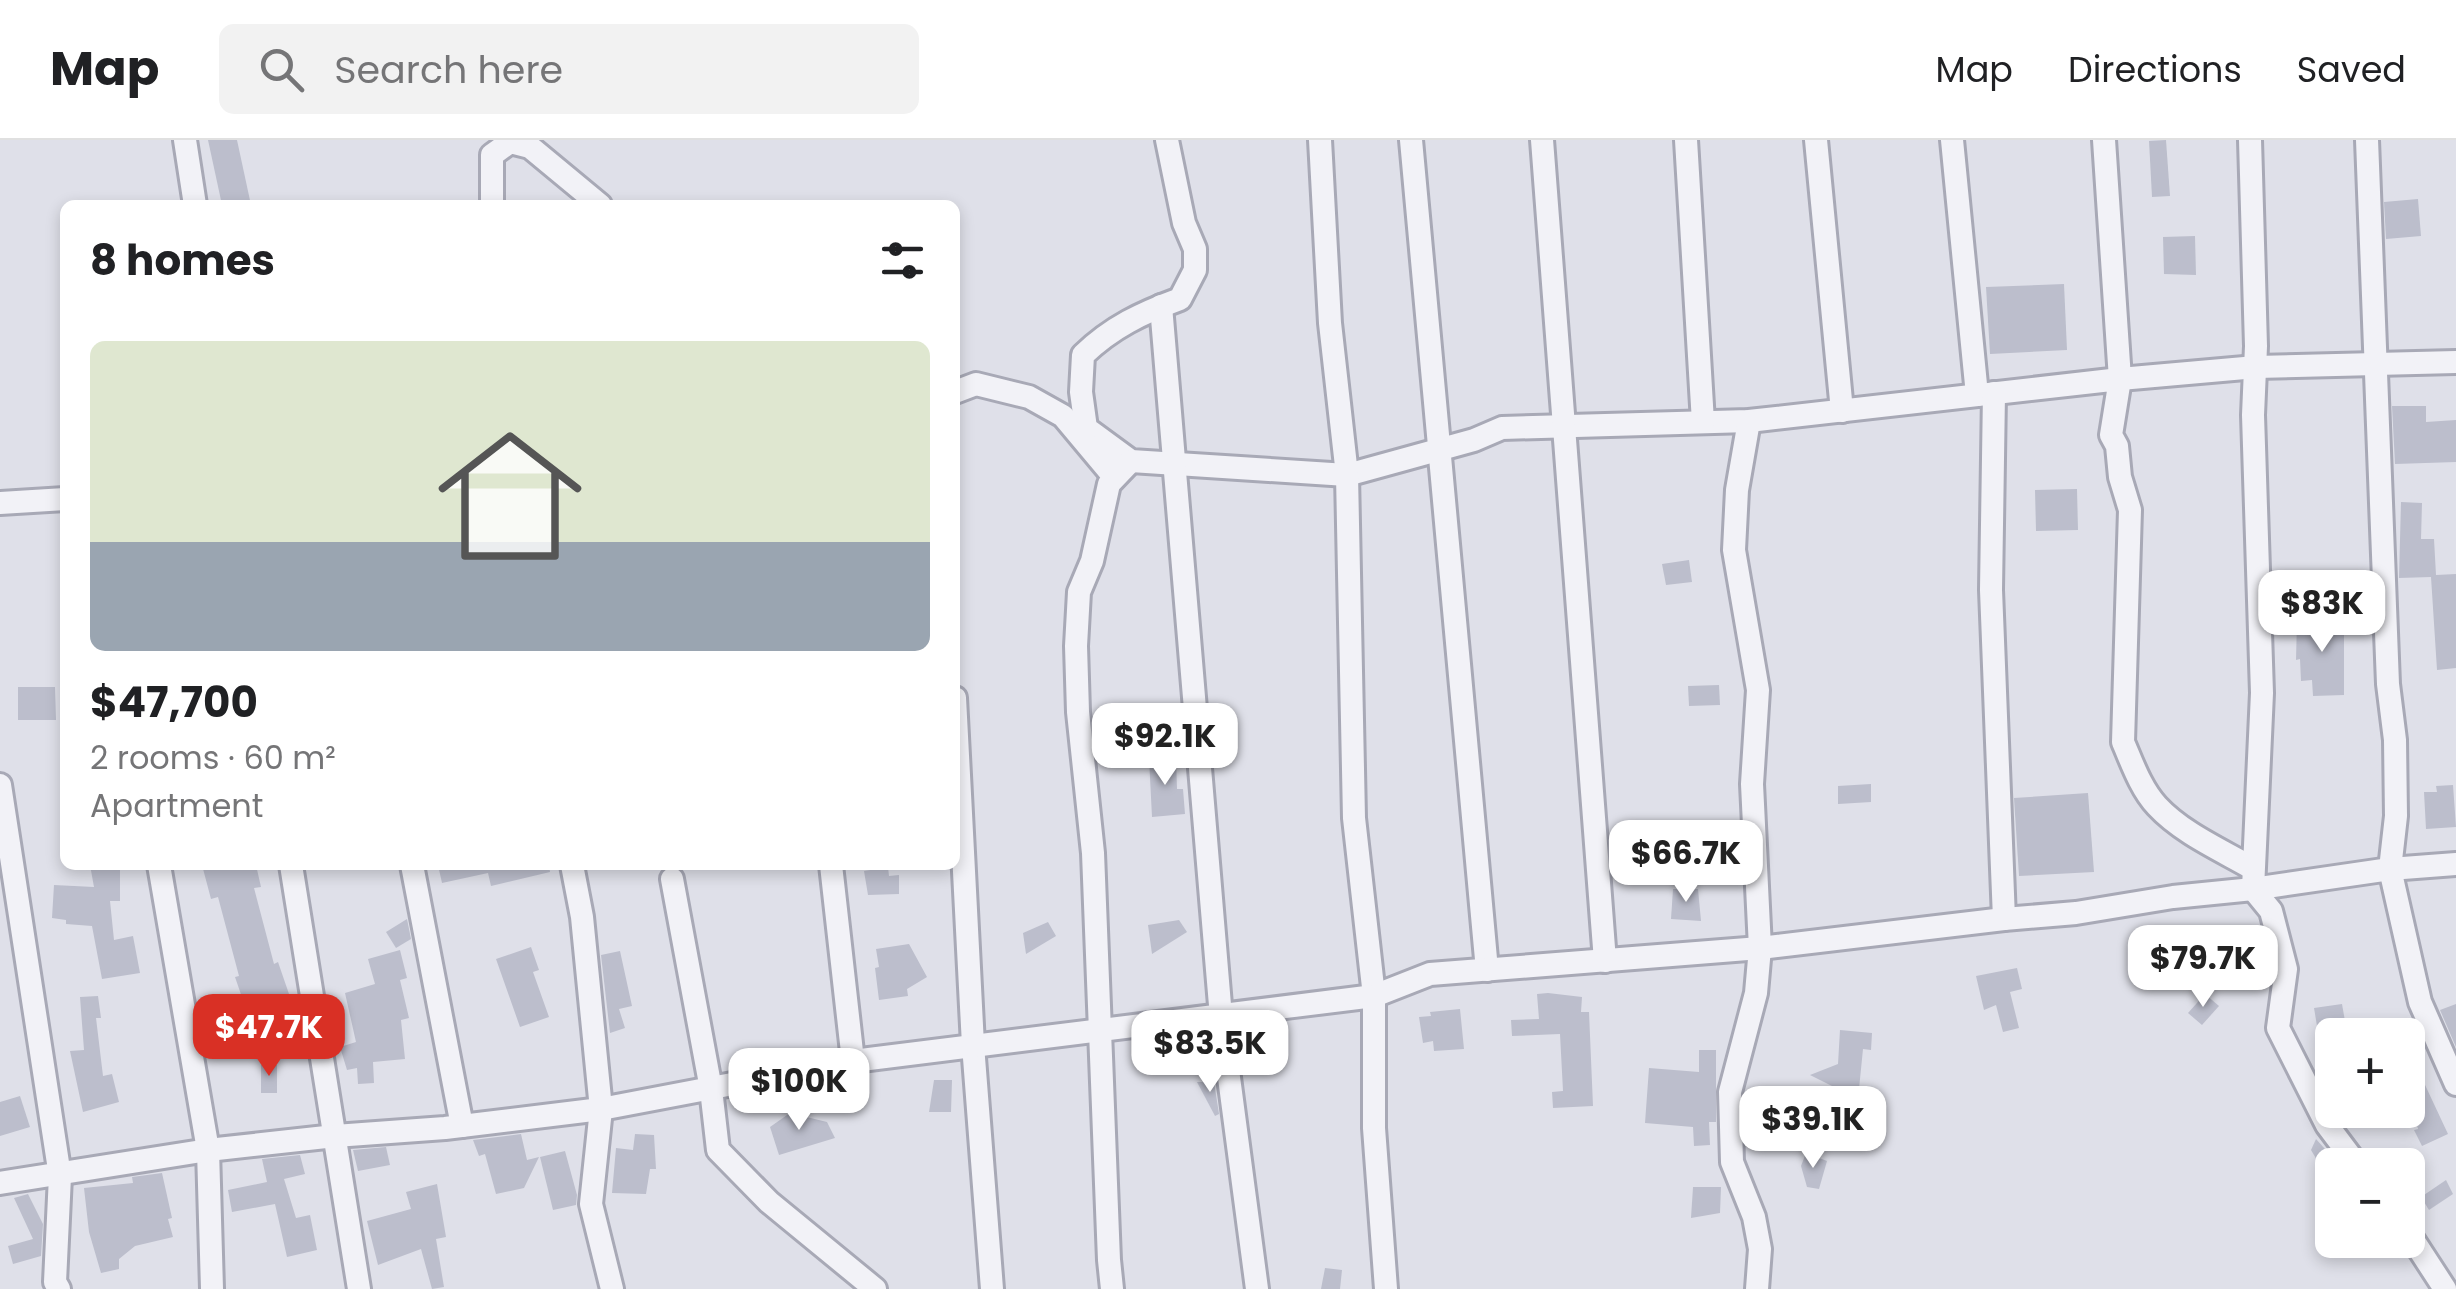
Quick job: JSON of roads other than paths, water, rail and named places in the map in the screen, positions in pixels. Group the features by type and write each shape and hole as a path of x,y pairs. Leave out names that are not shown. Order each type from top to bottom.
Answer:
{"street":[{"path":"185,140 194,200"},
{"path":"1122,469 1086,428 1081,392 1083,356 1109,330 1180,299 1196,270 1195,249 1184,223 1167,140"},
{"path":"1320,140 1330,324 1347,475 1354,818 1374,996 1374,1128 1386,1289"},
{"path":"1411,140 1486,970"},
{"path":"1542,140 1605,961"},
{"path":"1686,140 1703,422"},
{"path":"1816,140 1842,411"},
{"path":"1952,140 1986,394 2004,918"},
{"path":"2104,140 2120,379 2111,435 2117,446 2120,477 2130,510 2124,742 2157,806 2252,878 2271,911 2286,969 2278,1028 2327,1125 2345,1148"},
{"path":"2250,140 2262,693 2252,878"},
{"path":"2368,140 2388,684 2395,740 2396,816 2390,869 2420,1002 2456,1084"},
{"path":"492,200 492,155 510,142 530,147 594,200"},
{"path":"1161,306 1221,1017 1257,1289"},
{"path":"1112,1289 1093,853 1078,712 1076,646 1079,592 1092,561 1109,484 1122,469 1174,464 1347,475 1502,428 1750,420 2256,366 2456,362"},
{"path":"962,386 1028,397 1062,416 1122,469"},
{"path":"1750,420 1737,490 1734,550 1758,690 1752,784 1760,948 1756,993 1730,1092 1732,1162 1754,1217 1760,1249 1757,1289"},
{"path":"0,504 60,499"},
{"path":"0,785 60,1176 55,1282 59,1289"},
{"path":"960,794 973,1045 992,1289"},
{"path":"0,1184 208,1150 600,1109 853,1061 1374,996 1430,974 1760,948 2076,913 2173,897 2252,878 2456,864"},
{"path":"161,870 208,1150 212,1289"},
{"path":"292,870 359,1289"},
{"path":"413,870 462,1126"},
{"path":"573,870 582,917 600,1109 591,1204 612,1289"},
{"path":"833,870 853,1061"},
{"path":"672,879 711,1088 718,1150 768,1202 874,1289"},
{"path":"2425,1258 2445,1289"}]}
